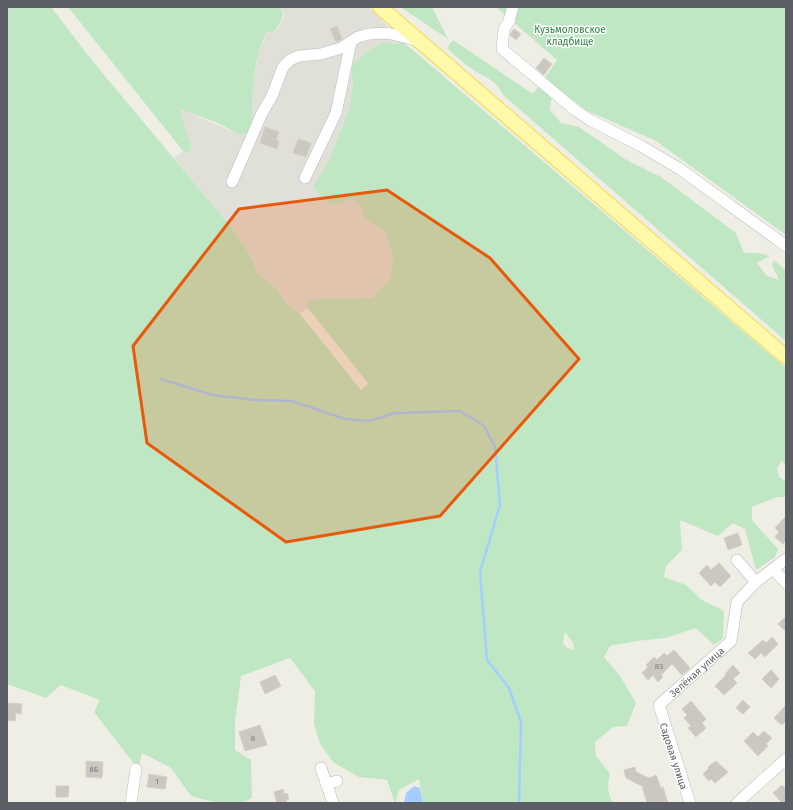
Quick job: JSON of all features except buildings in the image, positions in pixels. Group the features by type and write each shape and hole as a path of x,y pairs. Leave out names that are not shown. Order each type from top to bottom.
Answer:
{"main road":[{"path":"380,7 786,356"}],"street":[{"path":"513,7 510,20 504,30 502,49 575,110 590,120 641,146 680,169 786,246"},
{"path":"232,182 262,113 272,96 283,67 290,60 299,56 322,54 341,48 358,37 379,33 401,35 421,42"},
{"path":"305,178 336,113 351,42"},
{"name":"Зелёная улица","path":"659,710 661,703 731,641 737,602 756,582 774,570 786,559"},
{"path":"737,560 756,582"},
{"path":"774,570 786,583"},
{"name":"Садовая улица","path":"659,710 690,803"},
{"path":"737,803 786,759"},
{"path":"321,768 332,782 333,803"},
{"path":"131,803 136,769"}],"highlighted area":[{"path":"387,190 490,258 579,359 440,516 286,542 147,443 133,346 239,209"}],"shaded area":[{"path":"277,7 369,7 403,42 395,44 385,42 369,50 353,64 351,69 353,84 349,109 328,163 314,185 336,205 351,199 362,206 365,219 385,231 393,256 390,279 372,298 316,299 307,302 307,308 300,314 287,304 275,287 258,274 250,255 232,228 174,158 182,152 187,153 190,151 191,146 178,108 238,134 245,134 249,132 254,79 259,52 267,31 272,31 278,28 283,18 284,12"}],"green space":[{"path":"7,7 51,7 94,63 232,228 250,255 258,274 275,287 287,304 300,314 361,390 368,384 367,382 307,307 307,302 316,299 372,298 390,279 393,256 385,231 365,219 361,206 351,199 336,205 329,203 319,195 314,185 328,163 349,109 353,84 351,69 353,64 369,50 385,42 395,44 403,42 786,368 786,464 781,461 777,469 779,477 786,482 786,497 777,497 752,507 752,520 778,549 775,557 756,570 745,529 733,523 718,536 680,520 682,550 666,566 664,577 686,585 702,600 724,611 723,638 714,645 696,628 665,638 610,646 604,657 620,676 636,703 627,726 613,727 595,742 596,756 610,774 608,789 613,803 423,803 419,779 399,790 395,803 387,780 359,777 334,763 320,744 314,724 315,691 290,658 241,676 235,722 235,750 251,760 252,798 230,804 191,796 171,768 142,753 138,769 94,712 100,700 61,685 46,698 7,684","holes":["565,632 573,643 574,650 567,648 563,643"]},
{"path":"68,7 278,7 283,12 281,21 277,28 272,32 267,31 260,48 253,86 252,121 250,132 238,134 218,123 179,109 191,146 190,151 187,153 183,151"},
{"path":"401,7 432,7 448,39 402,8"},
{"name":"Кузьмоловское кладбище","path":"496,7 786,7 786,235 656,141 588,111 544,79 557,60"},
{"path":"453,40 533,94 541,83 552,95 550,110 561,123 579,127 625,159 661,177 736,233 744,253 758,253 770,256 757,263 767,276 779,280 772,265 774,260 786,271 786,341 503,95 497,85 462,62 447,48"}],"water":[{"path":"414,786 420,788 423,803 404,803 406,793"}],"waterway":[{"path":"161,379 212,395 257,400 292,401 345,419 369,421 395,413 460,411 484,426 495,447 500,505 480,572 487,660 509,688 521,722 519,803"}]}
